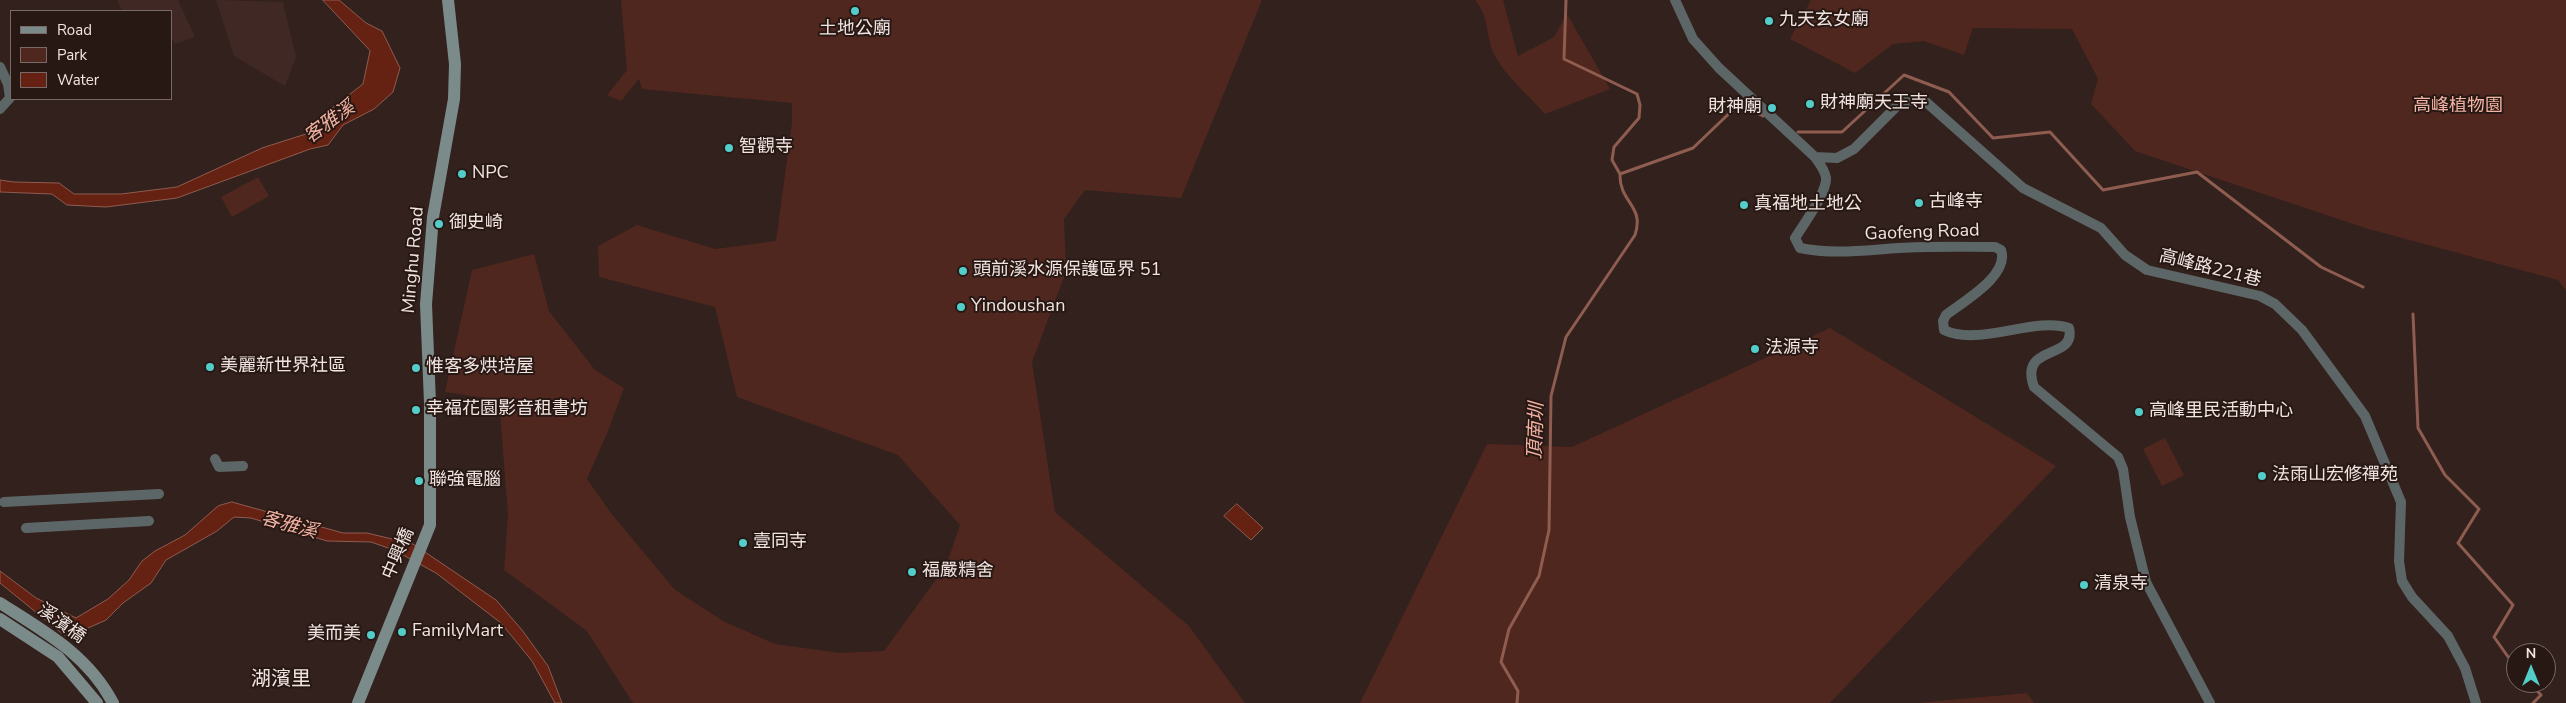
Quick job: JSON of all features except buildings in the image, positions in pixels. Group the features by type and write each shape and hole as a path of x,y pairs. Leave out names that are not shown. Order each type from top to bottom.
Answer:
{"main road":[{"name":"Minghu Road","path":"430,525 430,403 426,304 433,217 454,99 455,64 448,0"},
{"name":"中興橋","path":"358,703 400,595 430,525"},
{"name":"溪濱橋","path":"0,603 68,647 105,688 113,703"},
{"name":"溪濱橋","path":"0,619 58,657 95,698 97,703"}],"street":[{"name":"Gaofeng Road","path":"1675,0 1693,39 1719,68 1815,157 1826,179 1823,190 1795,238 1800,248 1817,252 1841,252 1901,248 1995,247 2001,250 2004,258 2001,267 1988,283 1946,315 1943,321 1944,330 1957,334 1974,334 2048,325 2069,328 2071,335 2068,343 2057,350 2042,355 2034,362 2031,370 2032,382 2034,386 2118,456 2123,469 2130,517 2146,582 2210,703"},
{"path":"0,67 8,84 10,98 0,109"},
{"name":"高峰路221巷","path":"1815,157 1837,158 1854,149 1898,105 1911,100 1926,102 2023,188 2101,228 2125,256 2147,270 2260,296 2288,315 2331,367 2364,416 2400,502 2399,561 2402,581 2412,598 2448,636 2465,668 2476,703"},
{"path":"215,459 219,466 243,466"},
{"path":"4,502 159,494"},
{"path":"26,528 149,521"}],"shaded area":[{"path":"117,0 178,0 195,37 175,44 172,39 172,10 122,10"},
{"path":"216,0 283,2 296,57 285,86 234,56"}],"green space":[{"path":"621,0 1262,0 1181,198 1085,190 1064,219 1066,272 1032,362 1055,512 1189,626 1245,703 633,703 587,631 504,570 508,515 499,400 445,392 472,270 534,254 549,311 595,370 624,388 587,479 611,513 674,589 723,621 775,644 840,653 884,651 946,566 960,525 898,455 737,397 715,307 599,277 598,246 637,225 715,249 776,241 792,123 792,103 642,89 639,79 621,101 607,95 627,70"},
{"path":"1475,0 1503,0 1518,56 1554,37 1567,14 1610,89 1545,114 1511,78 1494,54 1483,13"},
{"name":"高峰植物園","path":"1811,0 2566,0 2566,291 2558,280 2365,228 2135,151 2091,104 2098,79 2072,29 1973,28 1964,55 1924,41 1893,44 1855,73 1790,39"},
{"path":"258,177 269,196 232,217 221,197"},
{"path":"1830,328 2056,466 1830,703 1360,703 1487,444 1572,447"},
{"path":"2165,438 2184,475 2162,486 2143,449"},
{"path":"2027,693 2034,703 1916,703"}],"water":[{"name":"客雅溪","path":"323,0 339,0 366,23 382,31 400,68 393,92 374,109 343,125 328,145 310,149 177,198 106,207 67,205 52,194 0,192 0,180 59,183 74,194 121,194 177,187 262,148 309,133 318,119 363,84 370,51"},
{"name":"客雅溪","path":"232,502 343,533 367,533 413,544 496,600 522,630 548,666 562,703 555,703 532,661 501,623 436,573 394,550 371,542 327,541 251,518 234,517 217,531 166,560 151,583 123,603 106,620 77,633 64,635 0,583 0,571 36,598 76,618 108,599 129,580 142,561 155,551 185,535 218,506"},
{"path":"1237,504 1263,528 1251,540 1224,516"}],"waterway":[{"path":"1566,0 1564,59 1637,94 1640,105 1639,118 1614,147 1612,160 1620,174 1693,148 1739,104 1763,116"},
{"path":"1798,132 1842,132 1904,75 1949,92 1993,138 2050,132 2103,190 2197,172 2321,267 2363,287"},
{"name":"頂南圳","path":"1517,703 1518,691 1501,662 1509,629 1539,576 1549,530 1551,396 1566,337 1635,235 1637,225 1637,217 1623,192 1620,174"},
{"path":"2413,314 2418,428 2445,475 2479,509 2458,543 2513,605 2494,637 2506,654"},
{"path":"2533,703 2541,695 2539,693"}],"place":[{"name":"土地公廟","path":"855,11"},
{"name":"九天玄女廟","path":"1769,21"},
{"name":"財神廟天王寺","path":"1810,104"},
{"name":"財神廟","path":"1772,108"},
{"name":"智觀寺","path":"729,148"},
{"name":"NPC","path":"462,174"},
{"name":"古峰寺","path":"1919,203"},
{"name":"真福地土地公","path":"1744,205"},
{"name":"御史崎","path":"439,224"},
{"name":"頭前溪水源保護區界 51","path":"963,271"},
{"name":"Yindoushan","path":"961,307"},
{"name":"法源寺","path":"1755,349"},
{"name":"美麗新世界社區","path":"210,367"},
{"name":"惟客多烘培屋","path":"416,368"},
{"name":"幸福花園影音租書坊","path":"416,410"},
{"name":"高峰里民活動中心","path":"2139,412"},
{"name":"法雨山宏修禪苑","path":"2262,476"},
{"name":"聯強電腦","path":"419,481"},
{"name":"壹同寺","path":"743,543"},
{"name":"福嚴精舍","path":"912,572"},
{"name":"清泉寺","path":"2084,585"},
{"name":"FamilyMart","path":"402,632"},
{"name":"美而美","path":"371,635"}],"district":[{"name":"湖濱里","path":"281,680"}]}
